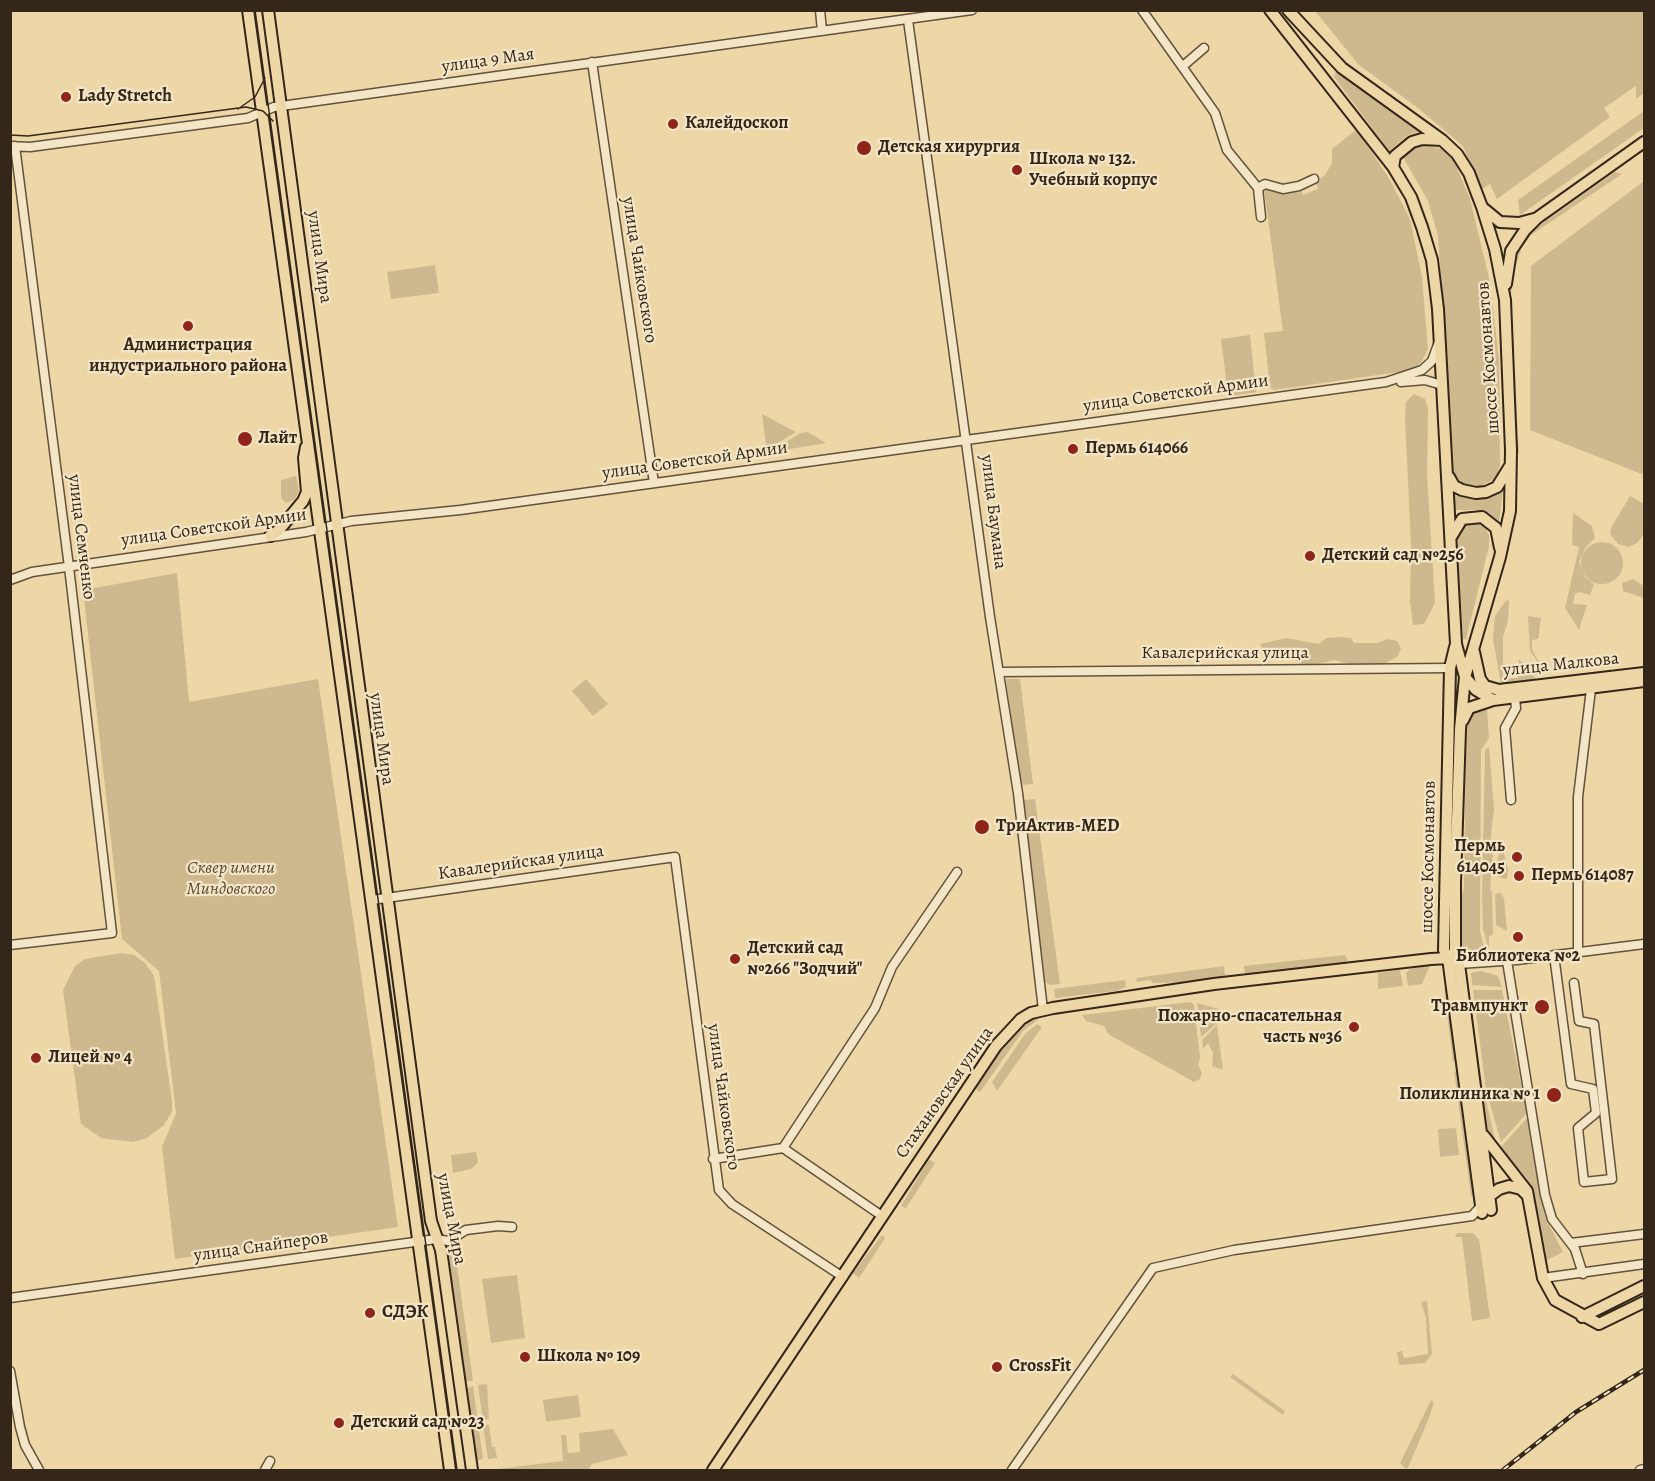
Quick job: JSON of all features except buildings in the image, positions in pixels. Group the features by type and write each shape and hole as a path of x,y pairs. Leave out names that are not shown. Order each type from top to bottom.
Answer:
{"main road":[{"name":"улица Мира","path":"248,10 450,1470"},
{"name":"улица Мира","path":"268,10 387,898 435,1239 441,1250 472,1470"},
{"name":"шоссе Космонавтов","path":"1270,10 1393,167 1411,197 1431,260 1440,342 1456,644 1465,677"},
{"name":"шоссе Космонавтов","path":"1288,10 1327,55 1342,68 1442,140 1457,154 1469,173 1482,207 1495,249 1505,300 1511,465 1510,511 1500,557 1465,677 1460,729 1455,883 1455,950 1460,964 1489,1196"},
{"path":"1393,167 1395,156 1412,142 1422,139 1442,140"},
{"path":"1505,300 1511,251 1517,240 1537,218 1644,142"},
{"path":"1482,207 1500,222 1519,223 1537,218"},
{"path":"270,536 279,530 303,501 307,492 303,458 308,438"},
{"path":"1448,474 1454,486 1476,493 1497,487 1511,465"},
{"path":"1450,539 1462,519 1482,517 1496,528 1500,557"},
{"name":"шоссе Космонавтов","path":"1456,644 1450,668 1444,950 1448,958 1485,1209"},
{"name":"улица Малкова","path":"1473,648 1480,679 1485,686 1499,690 1644,673"},
{"name":"улица Малкова","path":"1465,677 1476,690 1493,700"},
{"name":"улица Малкова","path":"1460,729 1469,708 1493,700 1644,681"},
{"path":"1448,958 1460,964"},
{"name":"Стахановская улица","path":"713,1470 1002,1039 1021,1019 1043,1010 1214,984 1448,958"},
{"path":"1482,1133 1518,1177 1530,1200 1543,1278 1555,1300 1582,1317 1599,1324 1644,1302"},
{"path":"1485,1209 1489,1196 1503,1186 1513,1186 1523,1191 1530,1200"},
{"path":"1582,1317 1644,1286"}],"street":[{"path":"820,10 822,31"},
{"name":"улица 9 Мая","path":"13,146 30,147 248,118 281,106 972,10"},
{"path":"1142,10 1215,113 1227,150 1258,188 1261,217"},
{"name":"улица Баумана","path":"908,20 1018,793 1043,1010"},
{"path":"1183,66 1204,48"},
{"name":"улица Чайковского","path":"592,62 654,483"},
{"name":"улица Семченко","path":"10,945 112,933 69,567 13,146"},
{"path":"1258,188 1265,184 1283,189 1299,186 1314,179"},
{"name":"улица Советской Армии","path":"1386,382 1422,370 1432,361 1440,342"},
{"name":"улица Советской Армии","path":"10,580 32,572 336,525 967,439 1386,382 1425,380 1442,385"},
{"name":"Кавалерийская улица","path":"999,672 1450,668"},
{"path":"1578,952 1578,797 1591,688"},
{"path":"1511,800 1505,728 1516,708 1515,698"},
{"name":"улица Чайковского","path":"675,856 713,1159 719,1190 728,1201 843,1277"},
{"name":"Кавалерийская улица","path":"372,900 675,856"},
{"path":"783,1148 875,1008 892,967 957,872"},
{"path":"1460,964 1507,961 1644,944"},
{"path":"1554,955 1571,1083 1593,1089 1596,1113 1578,1128 1584,1182 1612,1179 1594,1024 1579,1021 1574,983"},
{"path":"1507,961 1545,1195 1552,1220 1578,1254 1583,1274"},
{"path":"713,1159 783,1148 882,1216"},
{"path":"1012,1470 1154,1268 1234,1250 1472,1216 1485,1209"},
{"name":"улица Снайперов","path":"10,1298 435,1239 448,1241 466,1230 498,1226 512,1227"},
{"path":"1571,1243 1644,1234"},
{"path":"1543,1278 1644,1264"},
{"path":"10,1371 20,1427 25,1444 39,1470"},
{"path":"265,1470 270,1461"}],"green space":[{"path":"1315,11 1644,11 1644,93 1636,99 1636,86 1604,108 1610,117 1497,199 1490,184 1481,190 1463,146 1418,108 1359,65"},
{"path":"1336,71 1423,130 1408,135 1389,151 1334,77"},
{"path":"1644,111 1644,128 1520,215 1518,200"},
{"path":"1357,129 1390,180 1410,219 1422,277 1428,349 1422,361 1413,370 1274,390 1270,387 1264,333 1283,331 1264,189 1283,191 1300,188 1303,195 1318,189 1316,182 1325,175 1332,163 1332,149"},
{"path":"1423,145 1443,149 1453,158 1470,199 1489,278 1499,358 1500,466 1495,479 1479,487 1464,486 1454,480 1438,236 1428,201 1403,157 1407,151"},
{"path":"1615,172 1622,174 1531,235 1523,246 1518,244 1533,230"},
{"path":"1644,181 1644,475 1530,430 1531,266"},
{"path":"1515,248 1521,250 1514,270 1511,295 1519,454 1516,454 1508,290"},
{"path":"435,265 439,293 391,299 387,272"},
{"path":"1250,335 1256,392 1231,396 1228,394 1221,339"},
{"path":"1414,394 1425,399 1428,409 1427,475 1435,603 1424,624 1413,625 1410,601 1411,545 1405,418 1406,402"},
{"path":"762,414 796,432 771,447 766,445"},
{"path":"808,432 826,443 784,450 776,448 801,433"},
{"path":"296,476 299,492 294,500 286,503 281,498 281,480"},
{"path":"1503,491 1499,522 1477,510 1451,510 1453,495 1480,499"},
{"path":"1630,496 1644,504 1644,534 1637,543 1628,547 1618,544 1610,534 1611,528"},
{"path":"1573,513 1592,526 1595,538 1586,547 1579,562 1585,577 1594,584 1590,595 1579,592 1575,594 1573,604 1587,605 1579,630 1565,608 1579,547 1572,545"},
{"path":"1464,523 1480,525 1489,535 1489,546 1466,639 1463,639 1455,531"},
{"path":"1602,542 1617,548 1623,563 1617,578 1602,584 1587,578 1581,563 1587,548"},
{"name":"Сквер имени Миндовского","path":"177,573 189,702 318,679 398,1227 175,1259 162,1147 176,1113 159,971 122,939 83,590"},
{"path":"1633,579 1644,586 1644,598 1623,591 1622,583"},
{"path":"1506,600 1509,601 1508,621 1503,636 1503,679 1518,678 1519,659 1537,680 1501,684 1493,639 1495,616"},
{"path":"1528,616 1541,618 1538,639 1532,640 1532,649 1537,659 1554,673 1537,661 1530,651"},
{"path":"1286,638 1319,644 1326,638 1351,638 1354,643 1377,643 1388,639 1397,641 1401,648 1398,656 1384,664 1348,664 1335,660 1308,666 1297,662 1287,653 1265,654 1260,644"},
{"path":"586,679 608,704 593,716 572,691"},
{"path":"1006,679 1020,679 1033,784 1023,785 1019,782"},
{"path":"1487,708 1489,738 1481,750 1480,931 1485,951 1476,953 1461,947 1460,902 1464,887 1466,730 1471,710"},
{"path":"1489,747 1494,809 1490,844 1490,852 1493,853 1490,890 1492,891 1493,935 1489,936 1489,951 1483,929 1482,895 1485,750"},
{"path":"1035,799 1060,984 1050,985 1045,982 1022,803 1024,800"},
{"path":"1503,850 1508,869 1507,879 1498,877 1496,873 1498,856"},
{"path":"1501,893 1504,898 1507,931 1496,925 1495,894"},
{"path":"121,953 134,955 145,963 154,976 172,1101 172,1112 164,1125 147,1138 133,1142 101,1138 81,1124 63,990 75,966 85,959"},
{"path":"1345,955 1348,960 1341,965 1247,976 1245,974 1244,966"},
{"path":"1430,965 1422,984 1408,986 1406,973 1410,969"},
{"path":"1224,966 1225,977 1190,982 1152,983 1151,980 1137,982 1136,978"},
{"path":"1400,970 1403,986 1378,989 1378,973"},
{"path":"1481,971 1498,976 1502,987 1472,985 1471,973"},
{"path":"1125,980 1126,987 1116,991 1055,998 1054,989"},
{"path":"1448,988 1456,1059 1453,1062 1444,989"},
{"path":"1466,989 1469,989 1482,1084 1497,1147 1485,1130"},
{"path":"1473,990 1502,990 1527,1113 1501,1142 1486,1090"},
{"path":"1191,1002 1194,1005 1200,1058 1198,1065 1202,1073 1200,1079 1194,1082 1108,1034 1104,1026 1086,1021 1082,1015"},
{"path":"1197,1003 1219,1009 1224,1017 1201,1037"},
{"path":"1033,1019 1039,1019 1023,1031 980,1092 973,1087 1008,1036"},
{"path":"1037,1024 1042,1027 997,1091 992,1082 1025,1034"},
{"path":"1218,1024 1223,1070 1212,1066 1213,1053 1208,1043 1203,1049 1202,1040"},
{"path":"1454,1071 1458,1074 1475,1196 1471,1196"},
{"path":"1528,1117 1545,1217 1563,1252 1545,1261 1531,1187 1526,1177 1499,1149"},
{"path":"1456,1128 1459,1155 1440,1157 1438,1129"},
{"path":"476,1152 478,1163 471,1169 453,1173 451,1155"},
{"path":"929,1159 935,1163 906,1208 901,1206"},
{"path":"1457,1233 1473,1233 1479,1239 1490,1318 1472,1321 1462,1237 1455,1237"},
{"path":"882,1235 885,1238 859,1278 853,1273"},
{"path":"446,1251 455,1251 473,1381 465,1381"},
{"path":"517,1275 525,1338 491,1343 482,1279"},
{"path":"1427,1301 1432,1354 1425,1363 1399,1365 1397,1352 1402,1351 1404,1358 1428,1354 1426,1318 1421,1302"},
{"path":"1233,1374 1285,1411 1283,1415 1230,1377"},
{"path":"487,1384 489,1419 483,1421 478,1385"},
{"path":"473,1386 483,1459 477,1460 466,1389"},
{"path":"578,1395 581,1417 546,1422 543,1400"},
{"path":"1431,1400 1434,1402 1429,1418 1407,1470 1400,1463"},
{"path":"483,1425 489,1425 492,1447 495,1447 497,1458 488,1459"},
{"path":"613,1429 628,1455 592,1464 588,1470 489,1470 563,1461 561,1435 566,1435 568,1453 580,1452 579,1433"}],"tram line":[{"path":"255,10 457,1470"},
{"path":"238,109 255,97 265,78"},
{"path":"10,135 28,136 246,107 263,111 273,121"}],"railway":[{"path":"1503,1470 1576,1412 1644,1370"}],"place":[{"name":"Lady Stretch","path":"66,97"},
{"name":"Калейдоскоп","path":"673,124"},
{"name":"Детская хирургия","path":"864,148"},
{"name":"Школа № 132. Учебный корпус","path":"1017,170"},
{"name":"Администрация индустриального района","path":"188,326"},
{"name":"Лайт","path":"245,439"},
{"name":"Пермь 614066","path":"1073,449"},
{"name":"Детский сад №256","path":"1310,556"},
{"name":"ТриАктив-MED","path":"982,827"},
{"name":"Пермь 614045","path":"1517,857"},
{"name":"Пермь 614087","path":"1519,876"},
{"name":"Библиотека №2","path":"1518,937"},
{"name":"Детский сад №266 \"Зодчий\"","path":"735,959"},
{"name":"Травмпункт","path":"1542,1007"},
{"name":"Пожарно-спасательная часть №36","path":"1354,1027"},
{"name":"Лицей № 4","path":"36,1058"},
{"name":"Поликлиника № 1","path":"1554,1095"},
{"name":"СДЭК","path":"370,1313"},
{"name":"Школа № 109","path":"525,1357"},
{"name":"CrossFit","path":"997,1367"},
{"name":"Детский сад №23","path":"339,1423"}]}
